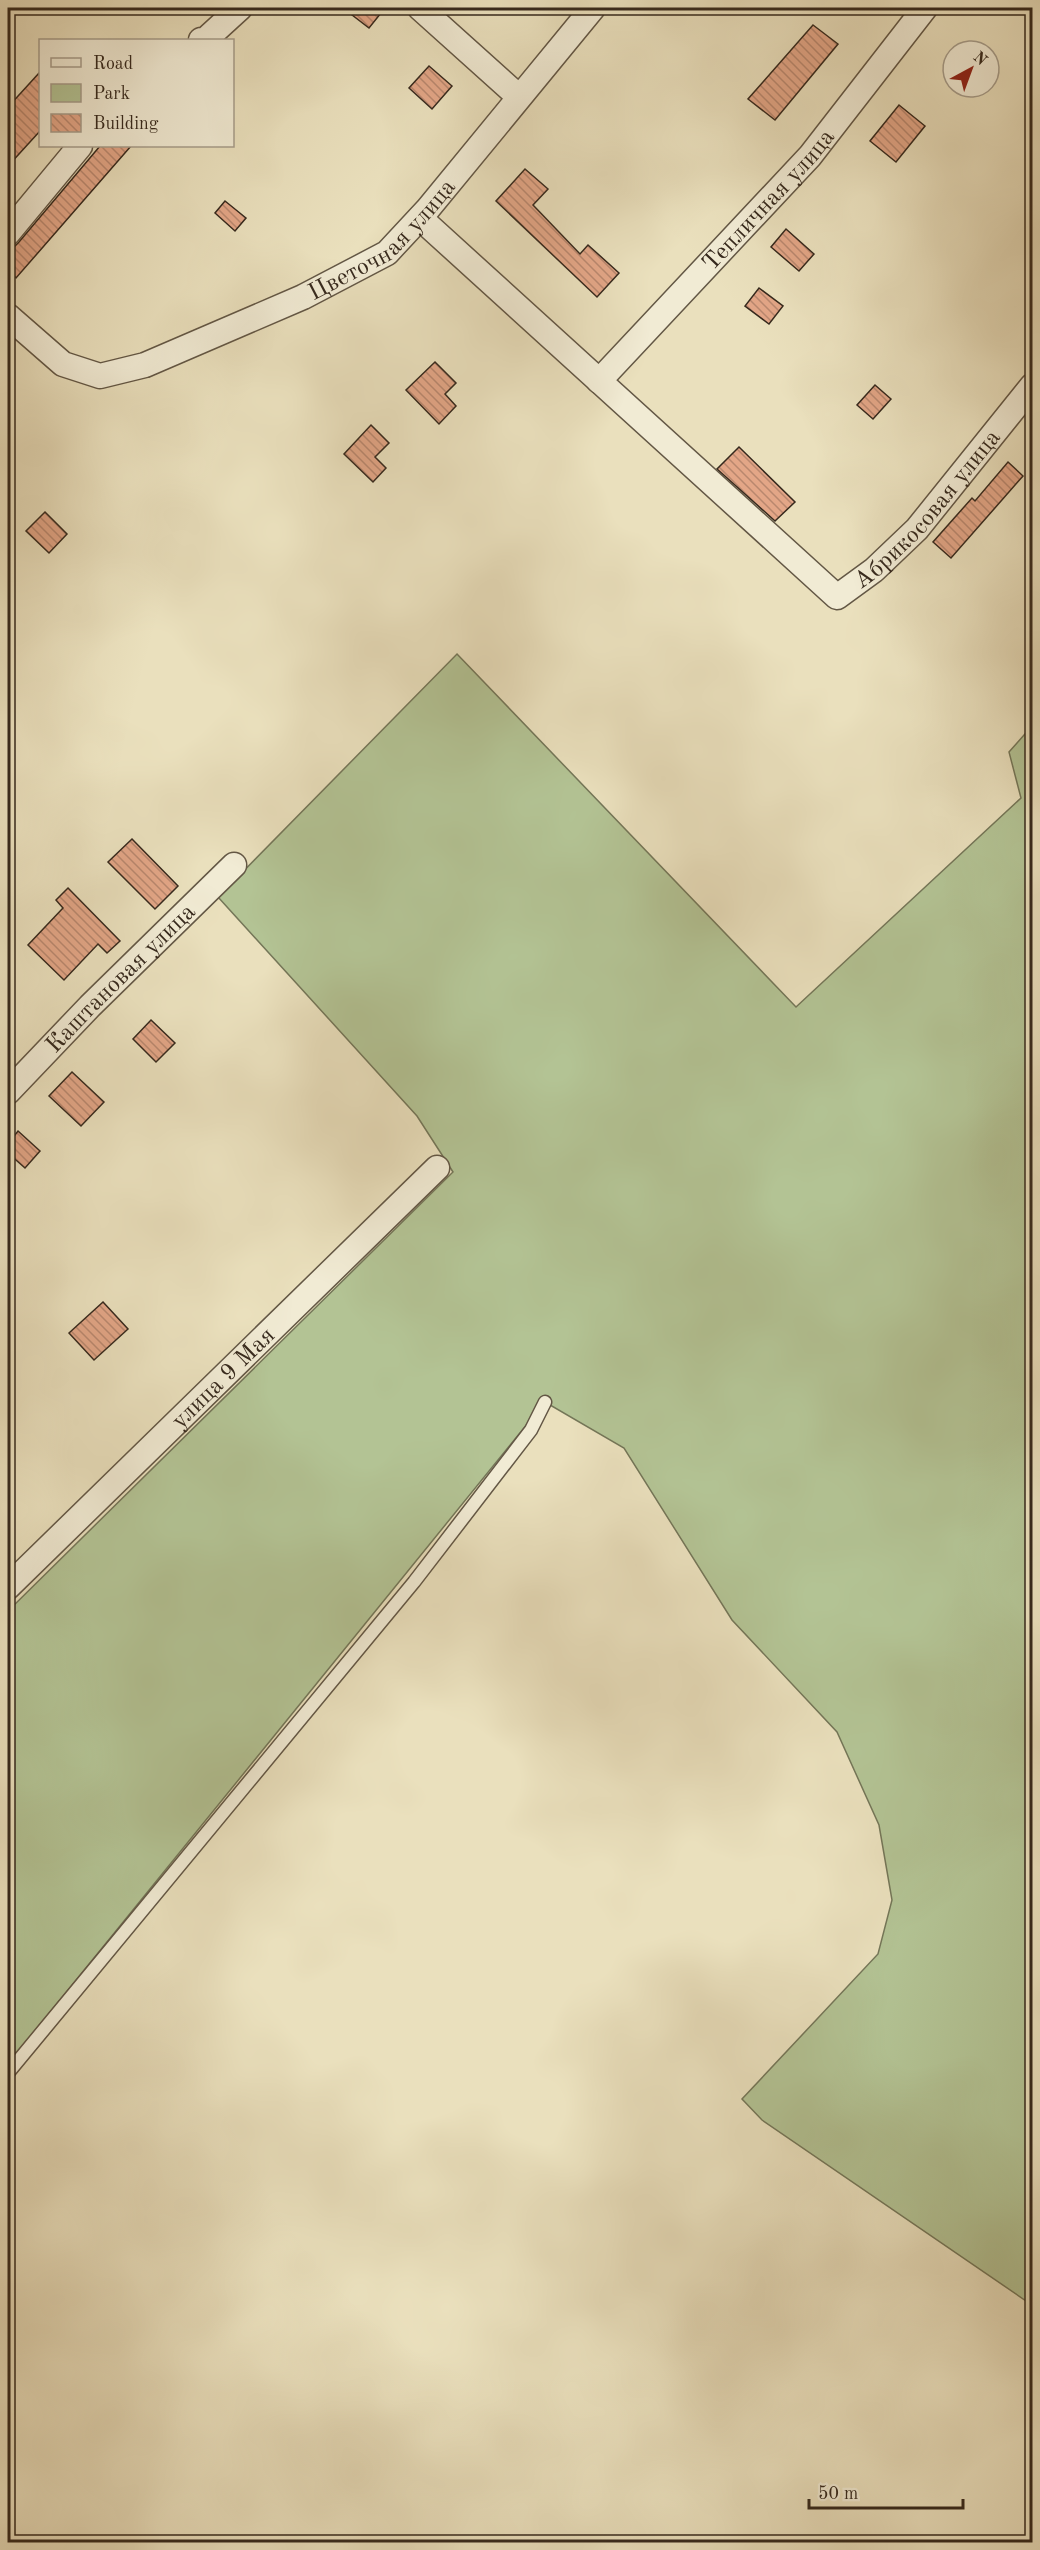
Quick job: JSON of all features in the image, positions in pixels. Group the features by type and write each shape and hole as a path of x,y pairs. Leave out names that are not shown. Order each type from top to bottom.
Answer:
{"street":[{"path":"206,39 240,8"},
{"path":"420,8 519,97"},
{"name":"Цветочная улица","path":"8,316 63,364 100,376 145,365 303,297 387,253 420,218 593,8"},
{"name":"Тепличная улица","path":"599,381 810,156 924,8"},
{"path":"8,233 79,147"},
{"path":"420,218 599,381"},
{"name":"Абрикосовая улица","path":"599,381 837,597 874,570 917,528 1032,386"},
{"name":"Каштановая улица","path":"8,1092 90,1006 234,865"},
{"name":"улица 9 Мая","path":"8,1587 437,1168"}],"lane":[{"path":"8,2073 414,1582 531,1430 545,1402"}],"green space":[{"path":"457,654 796,1007 1021,798 1009,752 1032,726 1032,2305 762,2120 742,2099 878,1954 892,1900 879,1825 837,1732 732,1620 624,1448 545,1402 8,2064 8,1611 453,1172 417,1116 218,897"}],"building":[{"path":"343,8 385,8 369,28"},
{"path":"813,25 838,44 775,120 748,99"},
{"path":"429,66 452,86 432,109 409,88"},
{"path":"39,73 39,132 8,166 8,107"},
{"path":"899,105 925,126 896,162 870,141"},
{"path":"99,147 130,147 16,278 8,270 8,253"},
{"path":"525,169 548,189 533,205 580,254 588,245 619,273 597,297 496,201"},
{"path":"225,201 246,218 235,231 215,213"},
{"path":"786,229 814,254 799,271 771,247"},
{"path":"759,288 783,306 769,324 745,306"},
{"path":"435,362 456,383 445,394 456,406 439,424 406,390"},
{"path":"875,385 891,399 873,419 857,405"},
{"path":"371,425 389,443 375,457 386,468 373,482 344,454"},
{"path":"739,447 795,502 775,521 717,469"},
{"path":"1008,462 1023,476 951,558 933,542 972,498 975,501"},
{"path":"45,512 67,534 49,553 26,531"},
{"path":"132,839 178,886 155,909 108,862"},
{"path":"68,888 120,941 107,953 98,944 64,980 28,945 63,908 56,900"},
{"path":"151,1020 175,1043 156,1062 133,1039"},
{"path":"72,1072 104,1102 81,1126 49,1096"},
{"path":"18,1131 40,1151 25,1168 8,1153 8,1144"},
{"path":"103,1302 128,1329 94,1360 69,1333"}]}
